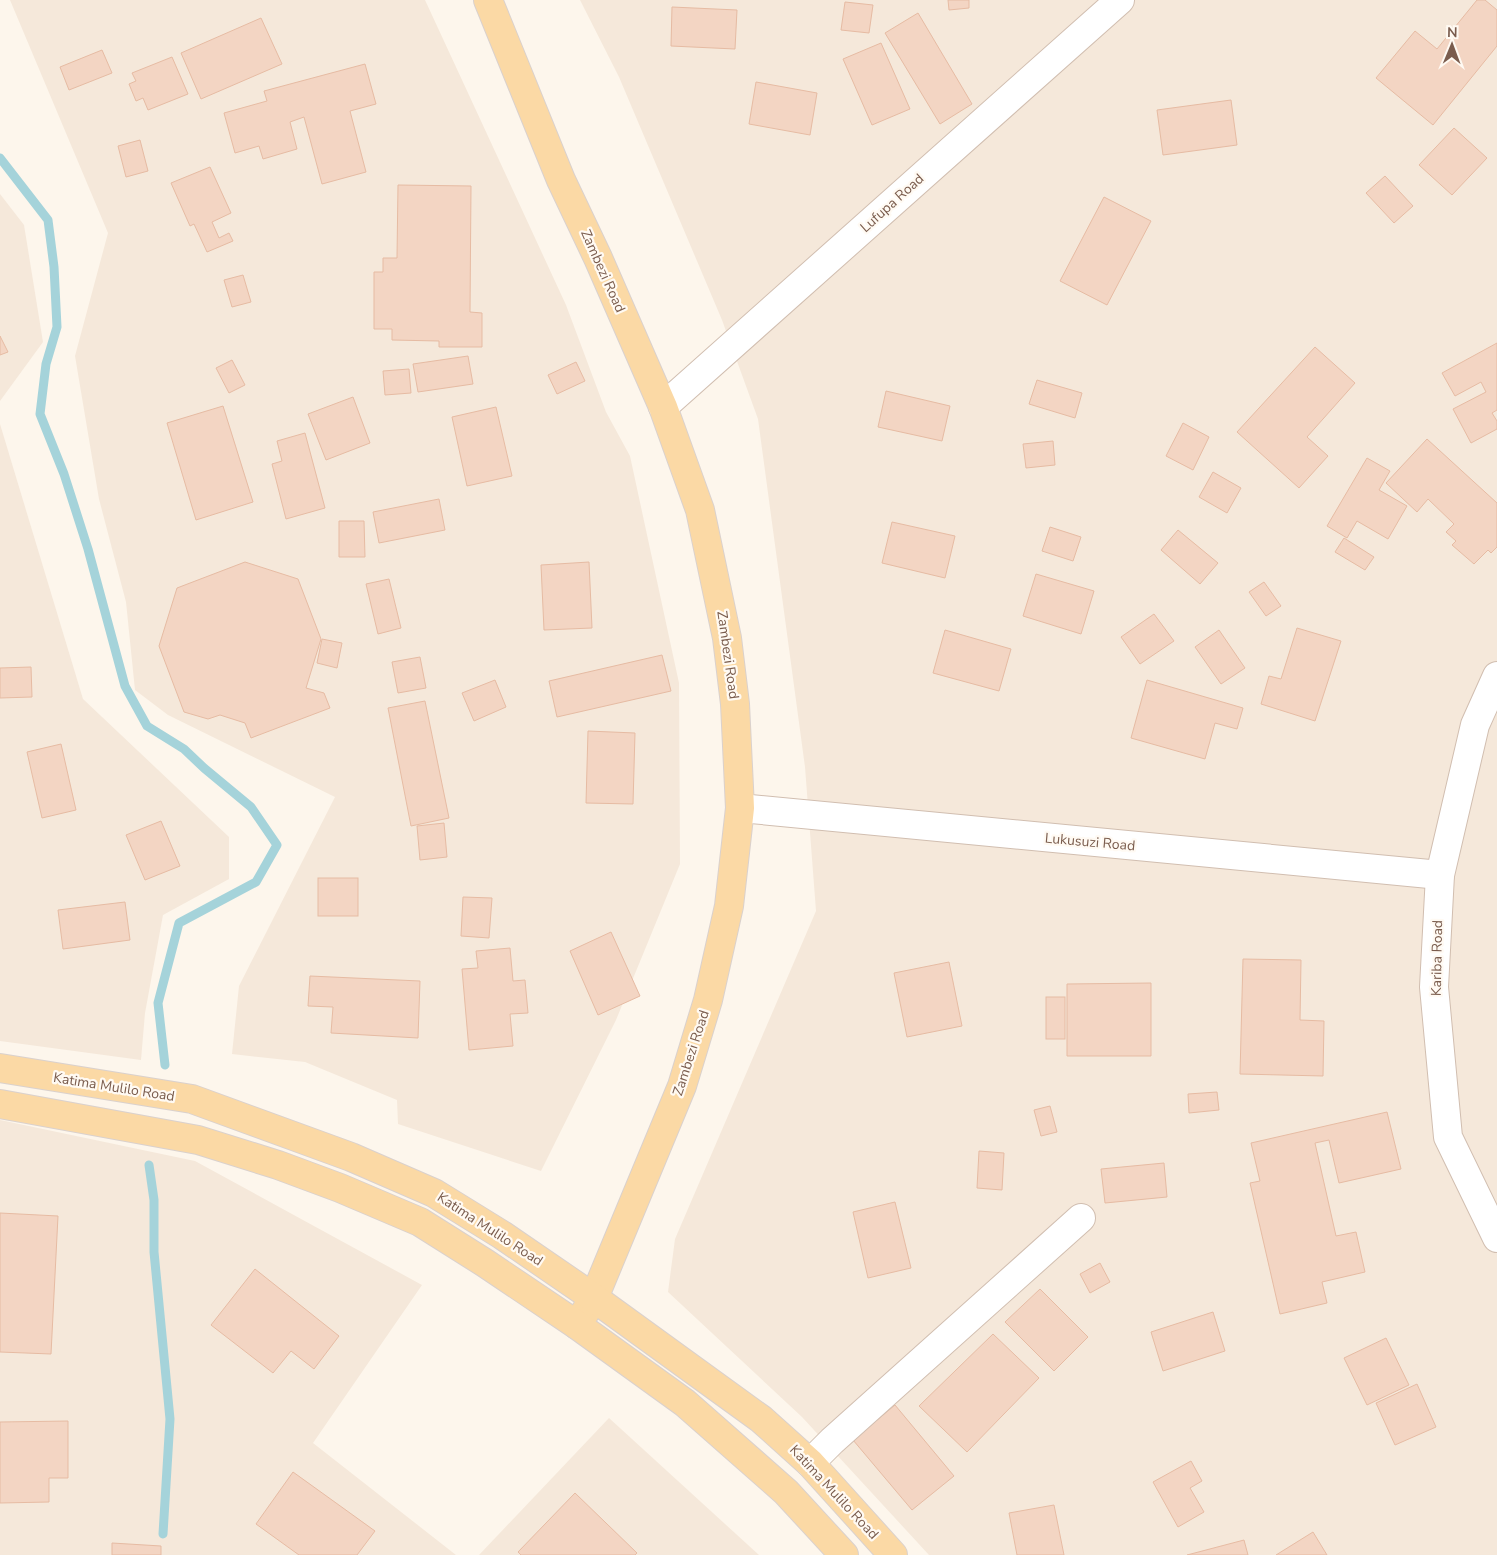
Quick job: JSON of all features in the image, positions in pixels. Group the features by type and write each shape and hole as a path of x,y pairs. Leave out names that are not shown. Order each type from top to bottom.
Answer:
{"main road":[{"name":"Zambezi Road","path":"488,0 561,180 598,258 663,407 700,510 719,593 735,704 740,808 729,906 708,1000 682,1086 594,1298 577,1325"},
{"name":"Katima Mulilo Road","path":"0,1068 192,1099 351,1157 434,1193 502,1235 594,1298 761,1419 810,1463 893,1555"},
{"path":"0,1104 198,1140 331,1184 420,1222 577,1325 685,1403 786,1492 844,1555"}],"street":[{"name":"Lufupa Road","path":"663,407 1120,0"},
{"name":"Kariba Road","path":"1497,676 1475,724 1440,875 1434,987 1448,1137 1497,1238"},
{"name":"Lukusuzi Road","path":"740,808 1440,875"},
{"path":"810,1463 832,1441 1081,1218"}],"shaded area":[{"path":"10,0 425,0 566,305 606,412 630,456 679,683 680,864 616,1020 541,1171 398,1124 397,1100 305,1062 232,1054 239,986 335,797 168,715 135,690 126,602 99,499 75,356 108,233"},
{"path":"580,0 1497,0 1497,1555 929,1555 802,1417 668,1292 675,1239 816,911 805,767 758,419 722,320 619,77"},
{"path":"0,194 24,225 43,342 0,401"},
{"path":"0,424 83,699 229,837 229,879 163,915 145,1013 141,1060 0,1041"},
{"path":"0,1120 195,1161 422,1285 313,1443 456,1555 0,1555"},
{"path":"609,1418 759,1555 479,1555"}],"building":[{"path":"948,0 969,0 969,8 949,10"},
{"path":"1477,0 1485,0 1497,10 1497,46 1433,125 1376,78 1415,31 1437,49"},
{"path":"845,2 873,5 869,33 841,30"},
{"path":"672,7 737,10 735,49 671,46"},
{"path":"918,13 972,104 940,124 885,33"},
{"path":"261,18 282,64 201,99 181,53"},
{"path":"881,43 910,109 872,125 843,59"},
{"path":"102,50 112,73 69,90 60,67"},
{"path":"172,57 188,94 148,110 143,98 136,101 129,84 136,81 132,73"},
{"path":"365,64 376,104 350,111 366,172 322,184 304,117 290,122 297,149 263,159 259,146 235,153 224,113 267,101 264,91"},
{"path":"756,82 817,93 810,135 749,124"},
{"path":"1231,100 1237,145 1163,155 1157,110"},
{"path":"1454,128 1487,158 1452,195 1419,165"},
{"path":"140,140 148,171 126,177 118,146"},
{"path":"210,167 231,213 212,222 219,238 229,233 233,241 207,252 194,224 190,226 171,183"},
{"path":"1385,176 1413,206 1394,223 1366,193"},
{"path":"398,185 471,186 470,312 482,313 482,347 439,347 439,341 392,340 392,329 374,329 374,272 383,272 383,258 397,258"},
{"path":"1104,197 1151,221 1107,305 1060,281"},
{"path":"243,275 251,302 232,307 224,280"},
{"path":"0,336 8,352 0,355"},
{"path":"1497,343 1497,410 1492,413 1497,421 1497,429 1471,443 1453,409 1486,392 1481,382 1455,396 1442,373"},
{"path":"1315,347 1355,383 1307,437 1328,456 1299,488 1237,432"},
{"path":"468,356 473,384 418,392 413,364"},
{"path":"232,360 245,385 229,393 216,368"},
{"path":"576,362 585,381 557,394 548,375"},
{"path":"409,369 411,393 385,395 383,371"},
{"path":"1037,380 1082,393 1075,418 1029,404"},
{"path":"886,391 950,406 942,441 878,427"},
{"path":"353,397 370,443 326,460 308,414"},
{"path":"223,406 253,502 196,520 167,423"},
{"path":"496,407 512,476 467,486 452,417"},
{"path":"1183,423 1209,437 1193,470 1166,456"},
{"path":"305,433 325,508 286,519 272,464 282,461 277,441"},
{"path":"1427,439 1497,503 1497,547 1491,553 1488,550 1474,564 1452,545 1456,541 1446,532 1454,524 1428,499 1417,512 1386,483"},
{"path":"1053,441 1055,465 1026,468 1023,444"},
{"path":"1367,458 1390,471 1379,490 1407,506 1388,539 1357,521 1347,538 1327,526"},
{"path":"1213,472 1241,488 1227,513 1199,497"},
{"path":"439,499 445,530 379,543 373,512"},
{"path":"339,521 364,521 365,557 339,557"},
{"path":"892,522 955,536 945,578 882,563"},
{"path":"1050,527 1081,537 1073,561 1042,551"},
{"path":"1178,530 1218,563 1200,584 1161,550"},
{"path":"1344,538 1374,557 1365,570 1335,552"},
{"path":"245,562 298,579 321,639 306,688 324,693 330,708 251,738 245,723 220,715 208,719 184,712 159,646 177,588"},
{"path":"589,562 592,628 544,630 541,565"},
{"path":"1036,574 1094,591 1081,634 1023,616"},
{"path":"389,579 401,628 378,634 366,584"},
{"path":"1264,582 1281,606 1266,616 1249,592"},
{"path":"1154,614 1174,641 1140,664 1121,637"},
{"path":"1297,628 1341,641 1315,721 1261,704 1269,676 1281,679"},
{"path":"945,630 1011,649 999,691 933,673"},
{"path":"1219,630 1245,668 1221,684 1195,647"},
{"path":"322,639 342,643 337,668 317,663"},
{"path":"662,655 671,691 557,717 549,681"},
{"path":"420,657 426,688 398,693 392,662"},
{"path":"31,667 32,697 0,698 0,668"},
{"path":"495,680 506,707 474,721 462,693"},
{"path":"1147,680 1243,708 1237,729 1215,723 1205,759 1131,738"},
{"path":"425,701 449,818 411,826 388,708"},
{"path":"588,731 635,733 633,804 586,803"},
{"path":"61,744 76,810 42,818 27,752"},
{"path":"161,821 180,866 145,880 126,835"},
{"path":"444,823 447,857 420,860 417,826"},
{"path":"318,878 358,878 358,916 318,916"},
{"path":"463,897 492,898 489,938 461,936"},
{"path":"125,902 130,940 63,949 58,910"},
{"path":"611,932 640,996 598,1015 570,951"},
{"path":"510,948 513,981 525,980 528,1013 510,1014 513,1046 469,1050 462,969 478,968 476,951"},
{"path":"1243,959 1301,960 1300,1020 1324,1021 1323,1076 1240,1074"},
{"path":"949,962 962,1026 907,1037 894,973"},
{"path":"310,976 420,981 418,1038 331,1033 333,1007 308,1006"},
{"path":"1151,983 1151,1056 1067,1056 1067,984"},
{"path":"1046,997 1065,997 1065,1039 1046,1039"},
{"path":"1217,1092 1219,1110 1189,1113 1188,1094"},
{"path":"1050,1106 1057,1132 1041,1136 1034,1110"},
{"path":"1387,1112 1401,1169 1339,1183 1329,1140 1315,1143 1336,1236 1356,1232 1365,1272 1322,1282 1327,1303 1280,1314 1250,1183 1260,1181 1251,1143"},
{"path":"979,1151 1004,1153 1002,1190 977,1188"},
{"path":"1164,1163 1167,1197 1105,1203 1101,1169"},
{"path":"895,1202 911,1268 868,1278 853,1212"},
{"path":"0,1213 58,1216 51,1354 0,1352"},
{"path":"1100,1263 1110,1282 1090,1293 1080,1274"},
{"path":"255,1269 339,1336 314,1369 291,1351 273,1373 211,1325"},
{"path":"1040,1289 1088,1337 1054,1371 1005,1322"},
{"path":"1213,1312 1225,1351 1163,1371 1151,1332"},
{"path":"993,1334 1039,1378 967,1452 919,1406"},
{"path":"1386,1338 1409,1385 1367,1405 1344,1358"},
{"path":"1417,1384 1436,1427 1395,1445 1376,1403"},
{"path":"895,1405 954,1476 912,1510 853,1440"},
{"path":"68,1421 68,1478 49,1478 49,1502 0,1503 0,1422"},
{"path":"1191,1461 1202,1481 1190,1488 1204,1512 1178,1527 1153,1482"},
{"path":"293,1472 375,1531 357,1555 299,1555 256,1524"},
{"path":"575,1493 637,1553 635,1555 521,1555 518,1552"},
{"path":"1054,1505 1064,1555 1017,1555 1009,1513"},
{"path":"1313,1532 1327,1555 1276,1555"},
{"path":"1244,1540 1248,1555 1187,1555"},
{"path":"112,1543 161,1546 161,1555 112,1555"}],"waterway":[{"path":"0,158 48,220 54,267 57,327 46,364 40,414 64,474 88,549 125,686 147,726 184,749 251,807 277,845 256,882 179,923 158,1003 165,1065"},
{"path":"149,1165 154,1200 154,1252 170,1419 163,1534"}]}
